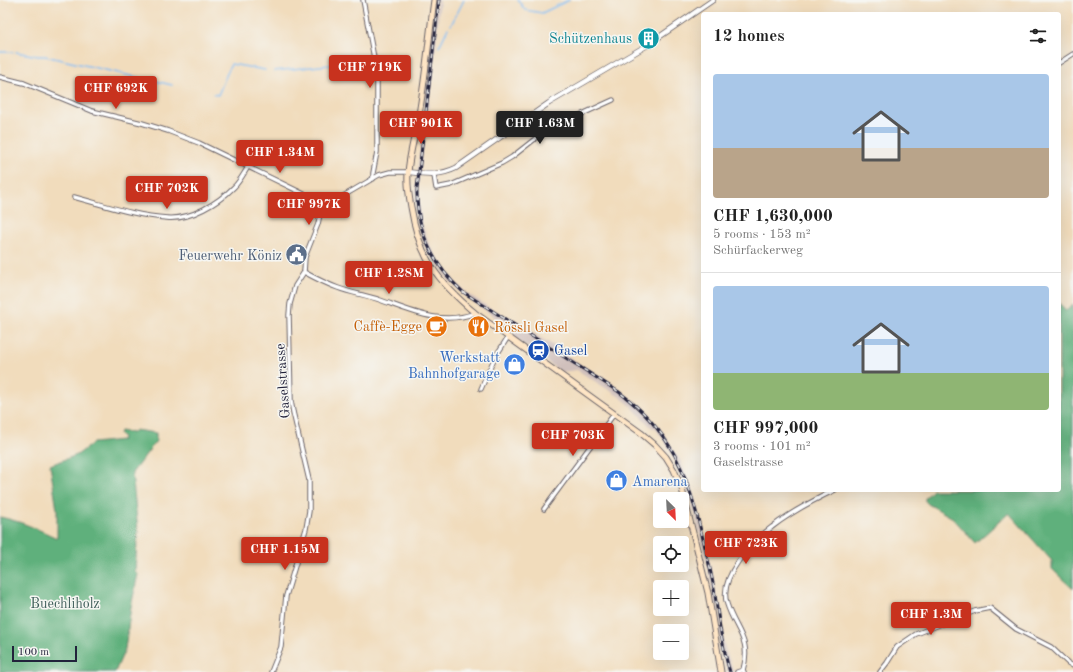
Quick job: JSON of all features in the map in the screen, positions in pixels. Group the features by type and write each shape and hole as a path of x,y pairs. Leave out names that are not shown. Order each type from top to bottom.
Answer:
{"main road":[{"path":"434,0 420,109 408,172 408,185 413,218 424,254 444,285 475,313 644,436 660,451 670,464 679,482 685,501 708,593 721,672"}],"street":[{"path":"363,0 377,74 377,152 373,179"},
{"path":"0,77 24,83 92,111 142,123 199,143 304,194 321,209 388,172 408,172 434,175 446,173 462,165 543,107 646,46 713,0"},
{"path":"1061,62 1073,54"},
{"path":"434,175 436,188 464,180 508,160 545,131 614,100"},
{"path":"74,197 124,212 167,218 183,216 204,208 223,197 235,186 248,167"},
{"name":"Gaselstrasse","path":"271,672 280,647 286,596 306,529 309,511 310,480 293,412 290,358 290,304 296,285 304,272 305,257 318,224 321,209"},
{"path":"304,272 338,288 430,317 454,318 475,313"},
{"path":"481,389 494,359 508,337"},
{"path":"544,510 614,414"},
{"path":"737,672 744,671 746,657 742,637 728,608 725,598 725,587 728,577 741,559 771,527 831,492"},
{"path":"880,672 897,646 916,634 975,611 990,608 1016,629 1051,647 1073,666"}],"shaded area":[{"path":"437,0 440,0 435,55 418,189 421,220 429,244 444,270 464,291 556,347 579,364 616,387 640,406 663,433 681,462 694,497 714,580 725,649 734,672 727,672 722,651 711,581 691,498 680,468 665,442 655,428 652,428 630,405 620,397 577,370 561,372 499,327 503,323 462,293 450,282 435,261 424,241 418,221 416,206 416,181"}],"green space":[{"path":"1073,304 1073,589 1052,569 1052,561 1009,513 975,543 953,518 928,504 925,501 925,498 931,492 1061,492 1061,305 1066,310"},
{"name":"Buechliholz","path":"135,430 156,433 156,441 132,473 138,530 135,571 138,574 131,607 125,649 115,672 0,672 0,517 29,526 57,538 57,510 50,465 77,455 93,443 122,440 123,437 119,434 120,431 133,433"}],"waterway":[{"path":"451,25 464,0"},
{"path":"518,0 525,10 542,13 569,0"},
{"path":"439,47 448,28"},
{"path":"0,52 13,52"},
{"path":"16,52 45,56 140,78"},
{"path":"274,71 329,65 373,63"},
{"path":"214,94 218,95 231,64 265,70"},
{"path":"147,79 172,85"}],"railway":[{"path":"439,0 417,189 417,204 423,232 428,246 452,282 463,292 619,392 652,422 664,438 675,455 683,473 697,513 711,572 723,644 730,672"}],"place":[{"name":"Schützenhaus","path":"648,38"},
{"name":"Feuerwehr Köniz","path":"297,255"},
{"name":"Caffè-Egge","path":"437,326"},
{"name":"Rössli Gasel","path":"479,327"},
{"name":"Gasel","path":"539,350"},
{"name":"Werkstatt Bahnhofgarage","path":"515,365"},
{"name":"Amarena","path":"617,481"}]}
